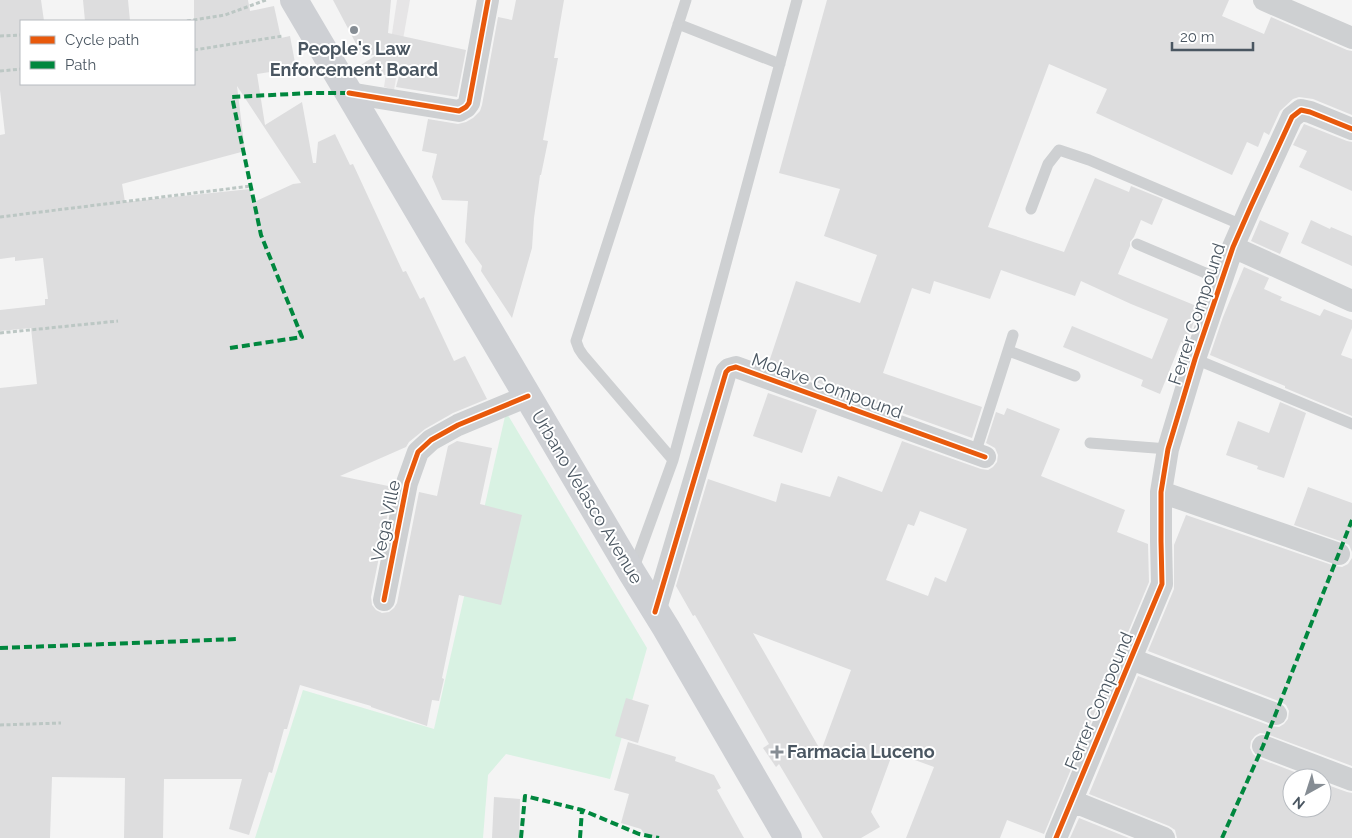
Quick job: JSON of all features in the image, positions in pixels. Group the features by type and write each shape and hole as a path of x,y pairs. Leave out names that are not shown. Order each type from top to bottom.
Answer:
{"main road":[{"name":"Urbano Velasco Avenue","path":"294,0 786,837"}],"street":[{"path":"349,92 459,110 466,107 469,103 488,0"},
{"path":"1264,0 1352,38"},
{"name":"Ferrer Compound","path":"1056,838 1162,584 1160,541 1161,492 1168,449 1195,359 1242,225 1292,117 1301,110 1352,129"},
{"path":"1233,247 1352,301"},
{"name":"Molave Compound","path":"655,612 726,372 729,369 736,367 980,456"},
{"name":"Vega Ville","path":"384,600 406,483 418,452 431,440 458,425 528,396"},
{"path":"1161,492 1339,554"},
{"path":"1131,660 1276,714"},
{"path":"1263,746 1352,780"},
{"path":"1072,801 1164,838"}],"lane":[{"path":"673,460 583,355 576,341 686,0"},
{"path":"632,573 673,460 797,0"},
{"path":"678,24 780,64"},
{"path":"1031,209 1048,164 1059,150 1089,160 1242,225"},
{"path":"1137,244 1222,280"},
{"path":"980,456 1014,335"},
{"path":"1009,350 1075,376"},
{"path":"1195,359 1352,424"},
{"path":"1090,443 1168,449"}],"path":[{"path":"193,20 225,15 266,0"},
{"path":"195,50 313,31"},
{"path":"0,36 20,35"},
{"path":"0,71 20,68"},
{"path":"0,217 251,186"},
{"path":"0,333 118,321"},
{"path":"0,725 62,722"}],"shaded area":[{"path":"397,0 410,0 394,90 384,87"}],"green space":[{"path":"506,412 647,648 610,779 506,754 488,775 483,838 255,838 303,690 434,729"}],"building":[{"path":"0,0 41,0 44,20 20,20 20,85 195,85 194,0 248,0 250,11 274,6 281,38 290,36 296,68 257,74 265,125 302,102 313,163 316,163 318,142 335,134 350,165 353,164 403,272 406,271 420,299 424,297 454,361 465,356 487,399 453,413 425,429 409,442 406,447 340,476 393,487 371,597 372,605 376,610 382,613 389,612 397,603 419,492 437,496 448,446 457,441 492,448 480,504 522,515 501,605 459,595 439,701 432,700 427,726 371,706 300,685 287,729 284,729 272,773 269,772 249,835 229,829 242,779 164,779 163,838 124,838 125,778 52,777 50,838 0,838 0,388 37,384 31,328 0,331 0,310 45,305 45,299 48,299 43,258 15,261 15,257 0,259 0,135 5,134 0,90","holes":["237,86 301,183 293,184 252,203 250,189 125,202 122,184 245,151"]},
{"path":"83,0 128,0 130,20 85,20"},
{"path":"333,0 391,0 388,33 466,50 457,97 396,87 399,76 355,73 353,70 378,54 363,57"},
{"path":"516,0 564,0 554,58 558,58 543,140 548,141 540,175 532,248 512,318 481,271 482,266 465,242 468,201 442,200 432,177 437,154 422,151 428,119 458,124 473,118 480,111 498,17 512,20"},
{"path":"827,0 1229,0 1222,16 1264,34 1271,17 1352,51 1352,115 1313,99 1299,97 1293,99 1280,111 1269,135 1264,132 1258,147 1247,142 1232,175 1096,113 1107,89 1049,64 988,227 1064,252 1095,178 1129,192 1131,186 1163,199 1152,225 1141,220 1118,274 1199,307 1186,344 1181,342 1160,394 1141,386 1143,380 1063,347 1072,326 1152,359 1168,319 1081,281 1075,296 1001,270 990,299 934,281 930,294 912,288 883,373 982,407 972,438 777,368 777,366 769,362 796,281 860,303 877,255 824,236 840,189 779,173"},
{"path":"1304,124 1352,142 1352,191 1299,167 1307,151 1293,145"},
{"path":"1260,220 1289,233 1280,254 1251,241"},
{"path":"1311,220 1352,236 1352,266 1301,243"},
{"path":"1244,267 1269,278 1264,289 1282,297 1280,300 1320,316 1324,309 1352,320 1352,328 1341,355 1352,359 1352,416 1210,355 1223,317"},
{"path":"768,393 817,410 802,453 753,436"},
{"path":"1280,402 1306,413 1284,478 1257,469 1258,466 1226,455 1238,421 1269,433"},
{"path":"1007,408 1060,429 1041,476 1125,510 1117,532 1148,544 1149,582 1044,834 1007,820 1000,838 906,838 934,767 893,752 871,812 880,827 861,838 823,838 779,764 776,767 763,748 769,744 695,615 693,616 676,586 708,479 776,502 781,483 830,497 838,476 882,492 902,441 988,470 997,462 998,455 995,448 986,443 996,412 1004,415","holes":["920,511 967,529 946,582 935,577 928,596 886,580 908,524 914,526","753,633 851,670 821,751"]},
{"path":"1308,487 1352,503 1352,552 1349,545 1343,542 1294,525"},
{"path":"1186,515 1335,566 1342,567 1348,564 1352,558 1352,766 1267,734 1260,733 1255,736 1251,741 1250,748 1258,758 1284,768 1282,768 1282,818 1332,818 1332,787 1352,793 1352,838 1177,838 1175,830 1169,826 1089,794 1138,676 1271,726 1279,727 1288,719 1289,711 1286,705 1281,702 1148,651 1174,589 1174,545"},
{"path":"626,698 649,705 638,743 615,736"},
{"path":"628,742 676,757 675,761 714,775 721,788 717,790 744,838 647,838 641,829 621,823 629,794 614,790"},
{"path":"494,797 520,799 519,838 492,838"},
{"path":"1079,818 1129,838 1070,838"}],"marked path":[{"path":"230,348 302,337 261,235 232,97 349,93"},
{"path":"1222,838 1263,746 1352,520"},
{"path":"0,648 239,639"},
{"path":"521,838 525,796 582,810 639,834 659,838"},
{"path":"580,838 582,810"}],"cycle path":[{"path":"349,93 459,111 466,107 469,103 488,0"},
{"path":"1056,838 1162,584 1161,492 1168,449 1195,359 1233,247 1292,117 1301,110 1352,129"},
{"path":"655,612 726,372 729,369 736,367 985,457"},
{"path":"384,600 407,483 418,452 431,440 458,425 528,396"}],"place":[{"name":"People's Law Enforcement Board","path":"354,30"},
{"name":"Farmacia Luceno","path":"777,752"}]}
